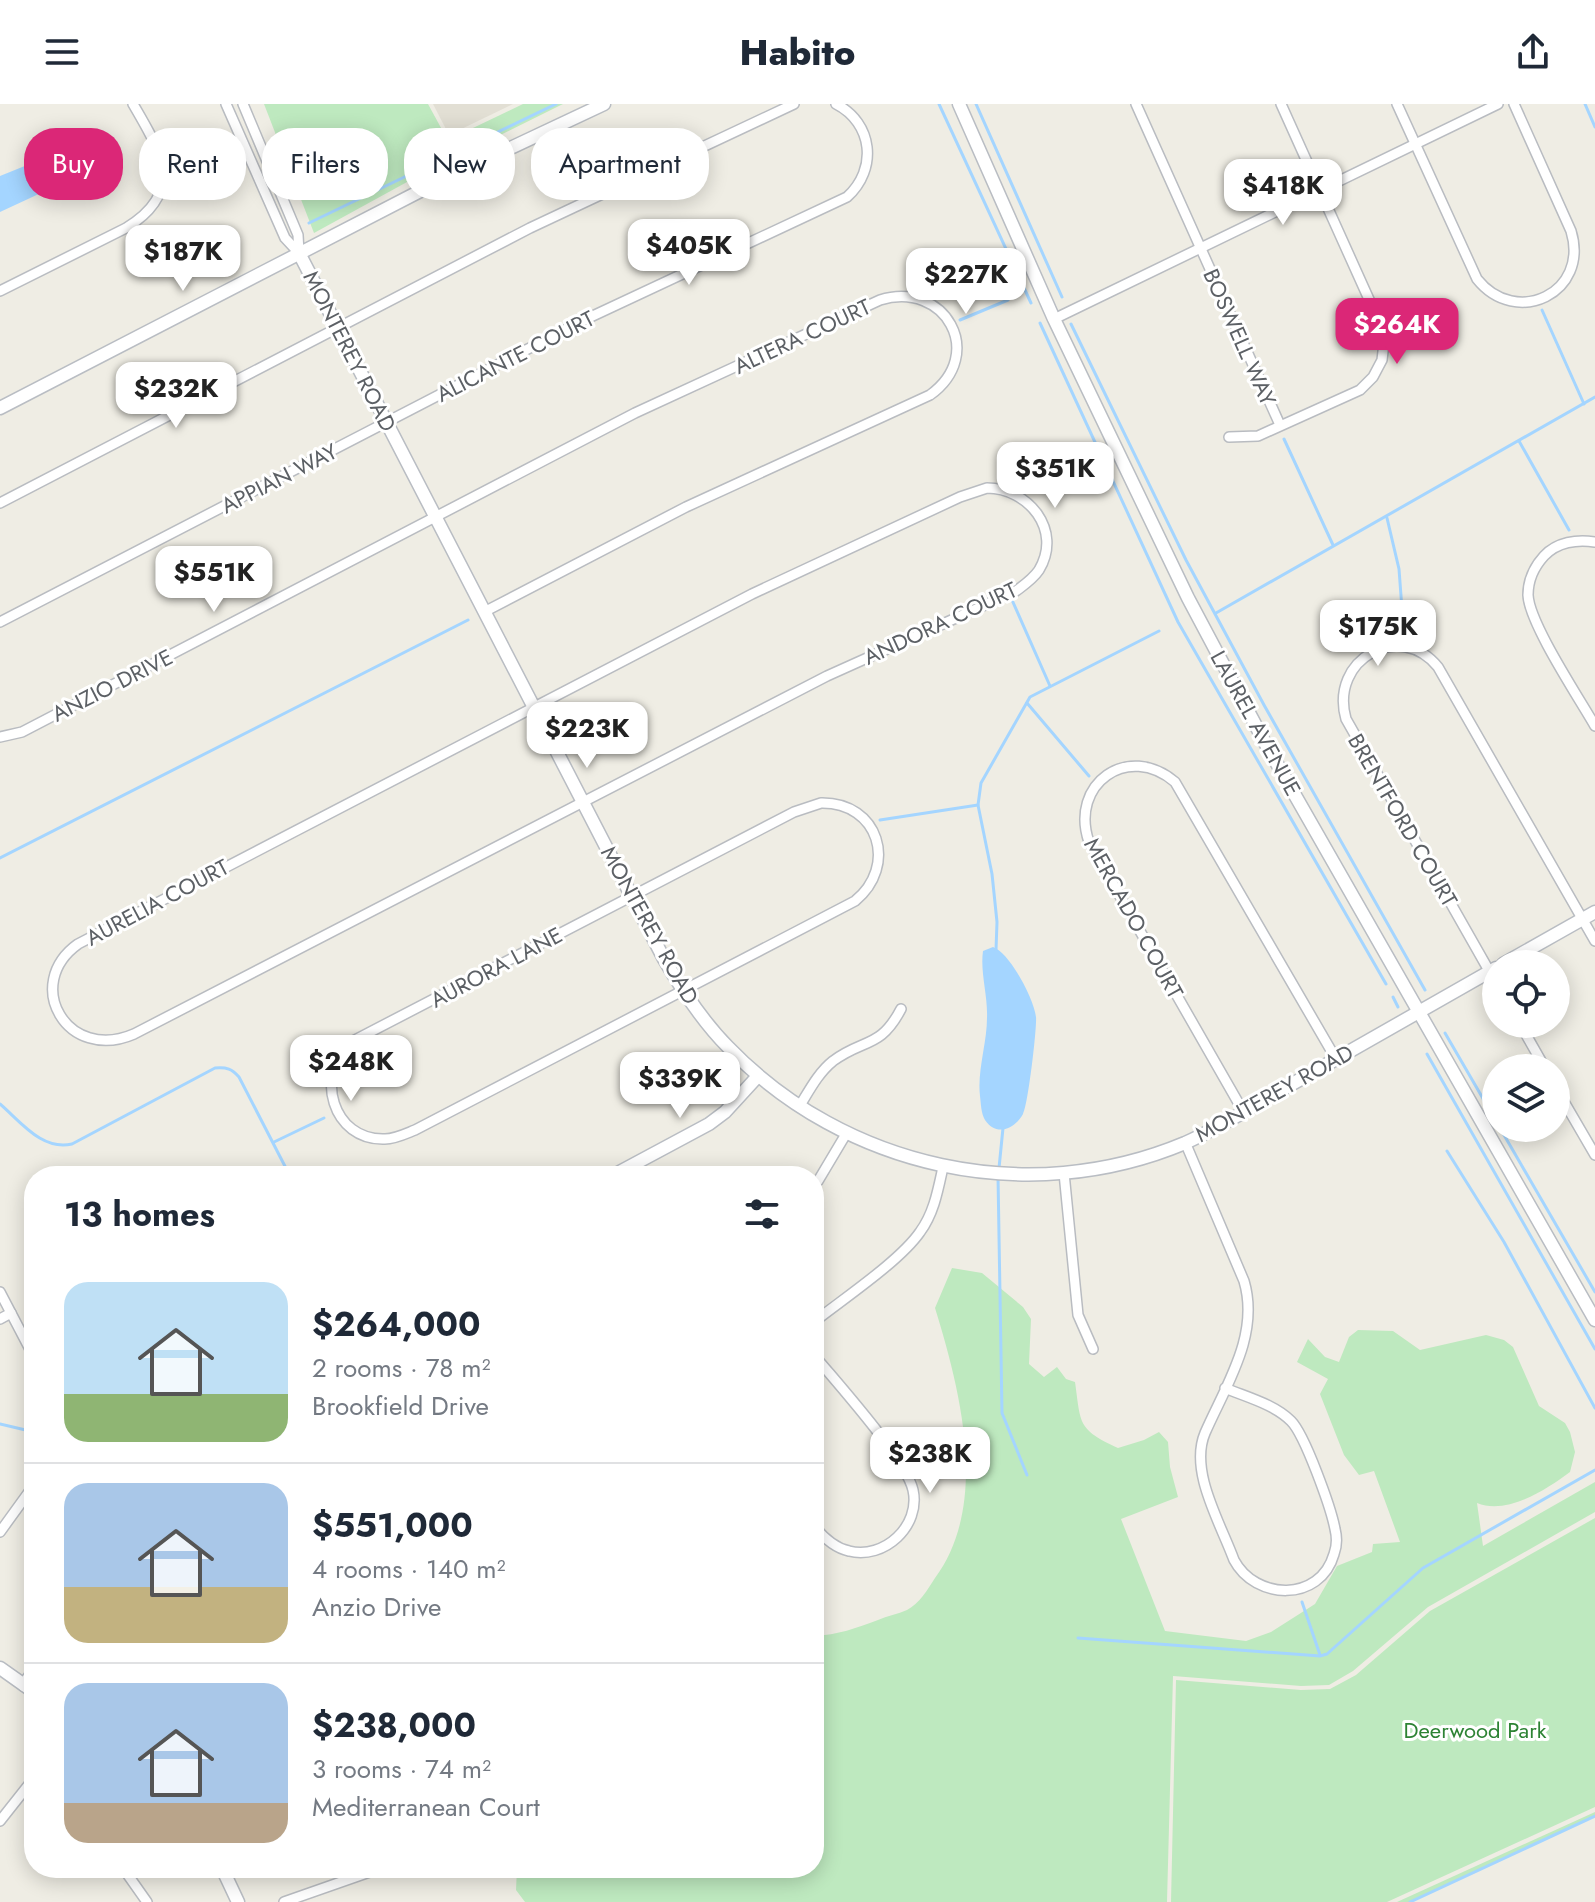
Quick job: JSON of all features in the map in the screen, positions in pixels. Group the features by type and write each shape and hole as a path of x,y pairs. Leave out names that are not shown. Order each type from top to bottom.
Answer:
{"street":[{"path":"0,291 126,228 143,218 156,201 163,180 163,162 156,143 133,104"},
{"path":"226,104 285,238 299,253"},
{"path":"243,104 298,235 299,253"},
{"path":"0,408 430,186 604,104"},
{"path":"0,503 615,186 794,104"},
{"name":"ALICANTE COURT","path":"386,422 653,286 847,197 864,175 868,159 867,142 856,119 836,104"},
{"name":"LAUREL AVENUE","path":"959,104 1054,319 1188,598 1264,741 1595,1320"},
{"name":"BOSWELL WAY","path":"1136,104 1280,425"},
{"path":"1229,437 1258,436 1360,390 1373,377 1384,352 1381,326 1281,104"},
{"path":"1397,104 1481,284 1489,292 1508,301 1524,302 1541,299 1555,291 1568,276 1573,263 1574,239 1514,104"},
{"path":"1054,319 1498,104"},
{"name":"MONTEREY ROAD","path":"299,253 682,990 720,1038 758,1076 799,1107 846,1134 881,1149 943,1167 1006,1175 1064,1173 1135,1160 1185,1142 1482,980"},
{"name":"ALTERA COURT","path":"436,517 635,413 880,300 893,296 921,298 944,313 953,327 957,345 954,366 944,382 930,395 686,507 484,612"},
{"name":"APPIAN WAY","path":"0,622 386,422"},
{"name":"ANDORA COURT","path":"534,707 752,594 971,492 995,488 1013,492 1027,500 1040,517 1047,538 1044,558 1035,575 1016,591 827,676 582,801"},
{"name":"ANZIO DRIVE","path":"0,737 22,732 436,517"},
{"path":"1595,542 1574,541 1550,550 1532,573 1528,595 1538,626 1595,726"},
{"name":"BRENTFORD COURT","path":"1482,953 1346,719 1342,695 1346,681 1352,669 1370,653 1381,648 1405,647 1423,653 1434,662 1595,941"},
{"name":"AURELIA COURT","path":"534,707 78,944 61,960 56,973 54,995 60,1016 87,1038 103,1041 123,1039 582,801"},
{"name":"MERCADO COURT","path":"1243,1111 1089,842 1084,825 1086,805 1095,785 1112,771 1129,766 1152,767 1175,782 1336,1059"},
{"name":"AURORA LANE","path":"829,803 859,814 872,829 878,848 878,867 870,885 860,897 682,990 403,1135 386,1139 361,1134 342,1120 334,1107 330,1090 331,1073 339,1055 351,1042 813,804 829,803"},
{"path":"1528,950 1595,912"},
{"path":"799,1107 830,1063 876,1040 890,1029 901,1009"},
{"path":"631,1166 709,1124 758,1076"},
{"path":"1570,1112 1595,1155"},
{"path":"824,1171 846,1134"},
{"path":"1185,1142 1241,1273 1248,1297 1247,1333 1201,1441 1199,1457 1203,1477 1234,1560 1247,1578 1263,1588 1285,1592 1306,1587 1330,1565 1336,1533 1301,1437 1292,1422 1280,1412 1225,1388"},
{"path":"824,1314 906,1248 921,1232 935,1205 943,1167"},
{"path":"1064,1173 1078,1315 1093,1349"},
{"path":"0,1292 24,1338"},
{"path":"0,1319 11,1313"},
{"path":"824,1368 902,1466 914,1501 908,1524 901,1535 879,1550 850,1552 838,1547 824,1535"},
{"path":"0,1532 24,1499"},
{"path":"0,1668 24,1685"},
{"path":"0,1821 24,1798"},
{"path":"130,1878 147,1902"},
{"path":"227,1878 238,1902"},
{"path":"284,1902 352,1878"}],"shaded area":[{"path":"433,104 513,104 463,128 445,128"}],"green space":[{"path":"264,104 428,104 441,128 404,128 404,184 388,192 388,128 273,128"},
{"path":"523,104 563,104 515,128 473,128"},
{"path":"301,200 374,200 314,233"},
{"path":"952,1268 982,1273 1023,1307 1031,1319 1029,1364 1044,1377 1057,1367 1066,1379 1075,1382 1080,1416 1088,1430 1118,1448 1159,1432 1168,1442 1170,1467 1178,1497 1121,1519 1165,1631 1246,1641 1271,1632 1315,1604 1337,1566 1372,1552 1373,1544 1400,1542 1374,1471 1359,1475 1344,1455 1320,1394 1328,1379 1297,1362 1308,1339 1325,1357 1339,1362 1349,1337 1358,1330 1393,1331 1420,1350 1486,1335 1504,1340 1513,1347 1539,1406 1565,1423 1575,1452 1570,1472 1538,1493 1501,1506 1477,1503 1483,1546 1595,1482 1595,1512 1428,1607 1353,1671 1329,1685 1301,1686 1173,1676 1167,1902 525,1902 516,1890 517,1878 824,1878 824,1635 847,1631 911,1607 926,1591 952,1548 962,1516 966,1481 965,1446 953,1374 935,1308"},
{"name":"Deerwood Park","path":"1595,1518 1595,1807 1387,1902 1171,1902 1176,1680 1301,1690 1330,1689 1356,1675 1430,1611"},
{"path":"1595,1812 1595,1816 1409,1902 1397,1902"}],"water":[{"path":"24,166 26,200 0,212 0,176"},
{"path":"993,947 1007,958 1020,978 1036,1017 1025,1108 1015,1124 1000,1130 989,1125 984,1117 979,1086 987,1018 983,951"}],"waterway":[{"path":"309,223 556,104"},
{"path":"939,104 1031,303"},
{"path":"976,104 1062,297"},
{"path":"1585,104 1595,127"},
{"path":"960,320 1008,300"},
{"path":"1542,310 1584,404"},
{"path":"1040,323 1178,622 1386,984"},
{"path":"1071,324 1186,560 1425,990"},
{"path":"1216,613 1595,397"},
{"path":"1284,439 1333,545"},
{"path":"1519,441 1569,530"},
{"path":"1387,518 1399,569 1404,636"},
{"path":"1012,600 1050,686"},
{"path":"0,858 468,620"},
{"path":"996,950 997,922 992,874 978,805 981,783 1030,697 1159,631"},
{"path":"1027,703 1089,776"},
{"path":"880,820 978,805"},
{"path":"1393,997 1398,1007"},
{"path":"1445,1033 1482,1097"},
{"path":"1427,1054 1595,1349"},
{"path":"0,1104 42,1139 61,1145 72,1144 215,1068 226,1068 239,1077 285,1166"},
{"path":"274,1142 324,1118"},
{"path":"999,1168 1003,1128"},
{"path":"1508,1142 1595,1292"},
{"path":"1447,1151 1504,1242 1595,1408"},
{"path":"998,1176 1002,1413 1027,1475"},
{"path":"0,1424 24,1430"},
{"path":"1078,1638 1320,1656 1327,1654 1423,1568 1595,1470"},
{"path":"1302,1602 1320,1655"},
{"path":"1410,1902 1595,1816"}]}
